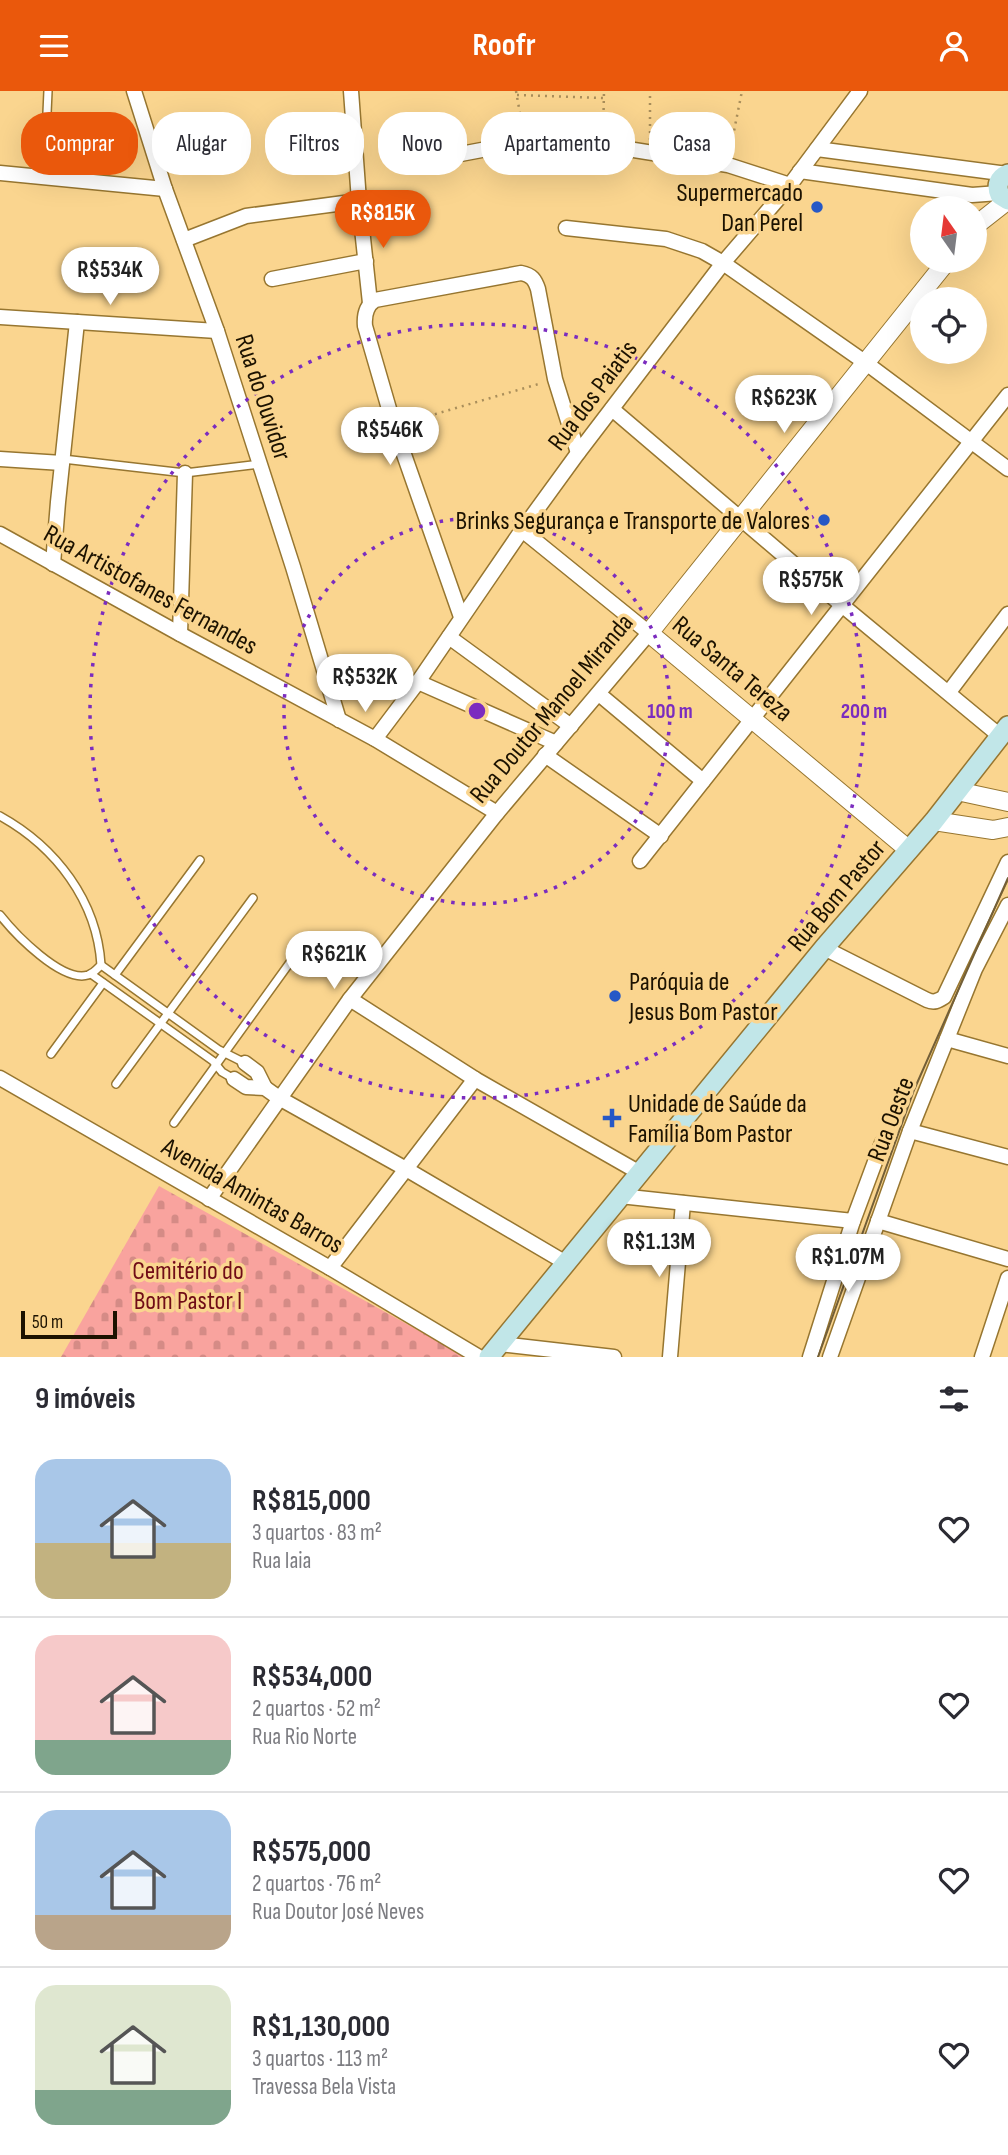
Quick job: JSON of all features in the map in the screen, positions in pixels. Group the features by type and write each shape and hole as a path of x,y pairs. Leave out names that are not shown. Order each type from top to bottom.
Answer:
{"main road":[{"path":"1004,197 999,181 1008,174"},
{"name":"Rua Bom Pastor","path":"494,1350 824,948 933,821 1004,731"}],"street":[{"name":"Rua do Ouvidor","path":"134,91 165,189 217,331 339,720"},
{"path":"351,91 366,261 368,307 365,326 394,426 461,617"},
{"name":"Rua dos Paiatis","path":"375,739 418,683 461,617 578,453 723,263 790,185 860,91"},
{"path":"817,149 1008,174"},
{"path":"635,151 649,152"},
{"path":"735,167 790,185"},
{"path":"800,171 1004,197"},
{"path":"0,173 165,189"},
{"path":"184,240 246,216 359,201"},
{"path":"566,228 666,239 702,251 866,363 1008,470"},
{"path":"272,279 366,261"},
{"path":"368,307 375,300 521,273 531,277 536,281 555,380 578,453"},
{"name":"Rua Doutor Manoel Miranda","path":"209,1199 350,999 497,813 649,633 937,273"},
{"path":"0,317 217,331"},
{"path":"53,564 76,322"},
{"path":"640,861 1008,395"},
{"path":"612,409 842,606 949,692 1004,731"},
{"path":"0,459 62,461"},
{"path":"180,634 185,473"},
{"name":"Rua Santa Tereza","path":"522,530 909,850"},
{"name":"Rua Artistofanes Fernandes","path":"0,534 375,739 497,813"},
{"path":"949,692 1008,614"},
{"path":"449,636 571,726"},
{"path":"418,683 556,743"},
{"path":"599,694 703,781"},
{"path":"545,755 661,836"},
{"path":"957,791 1008,802"},
{"path":"933,821 993,829 1008,827"},
{"path":"824,948 927,1000 939,1001 944,997 1008,862"},
{"name":"Rua Oeste","path":"830,1357 910,1131 975,969 1006,914"},
{"path":"350,999 475,1079 639,1173"},
{"path":"947,1039 1008,1056"},
{"path":"245,1063 257,1072 265,1088 279,1098 406,1168 566,1263"},
{"name":"Avenida Amintas Barros","path":"0,1079 330,1268 479,1357"},
{"path":"234,1079 246,1087 265,1088"},
{"path":"330,1268 475,1079"},
{"path":"910,1131 1008,1157"},
{"path":"810,1357 853,1221 883,1143"},
{"path":"620,1196 853,1221"},
{"path":"670,1357 683,1203"},
{"path":"878,1221 1008,1259"},
{"path":"982,1357 1008,1278"},
{"path":"494,1350 614,1357"}],"lane":[{"path":"47,112 48,91"},
{"path":"62,461 185,473 260,464"},
{"path":"0,816 36,841 56,859 70,878 97,933 101,965 224,1053 245,1063"},
{"path":"115,975 200,860"},
{"path":"116,1084 253,898"},
{"path":"0,915 22,939 58,968 77,976 91,974 101,965"},
{"path":"174,1123 304,943"},
{"path":"91,974 234,1079"},
{"path":"51,1053 103,983"}],"path":[{"path":"604,91 604,112"},
{"path":"650,91 650,112"},
{"path":"735,128 742,91"},
{"path":"520,112 516,93 604,98"},
{"path":"394,426 555,380"}],"green space":[{"name":"Cemitério do Bom Pastor I","path":"159,1186 466,1357 61,1357"}],"tram line":[{"path":"818,1357 914,1090 1008,878"}],"place":[{"name":"Supermercado Dan Perel","path":"817,207"},
{"name":"Brinks Segurança e Transporte de Valores","path":"824,520"},
{"name":"Paróquia de Jesus Bom Pastor","path":"615,996"},
{"name":"Unidade de Saúde da Família Bom Pastor","path":"612,1118"}]}
